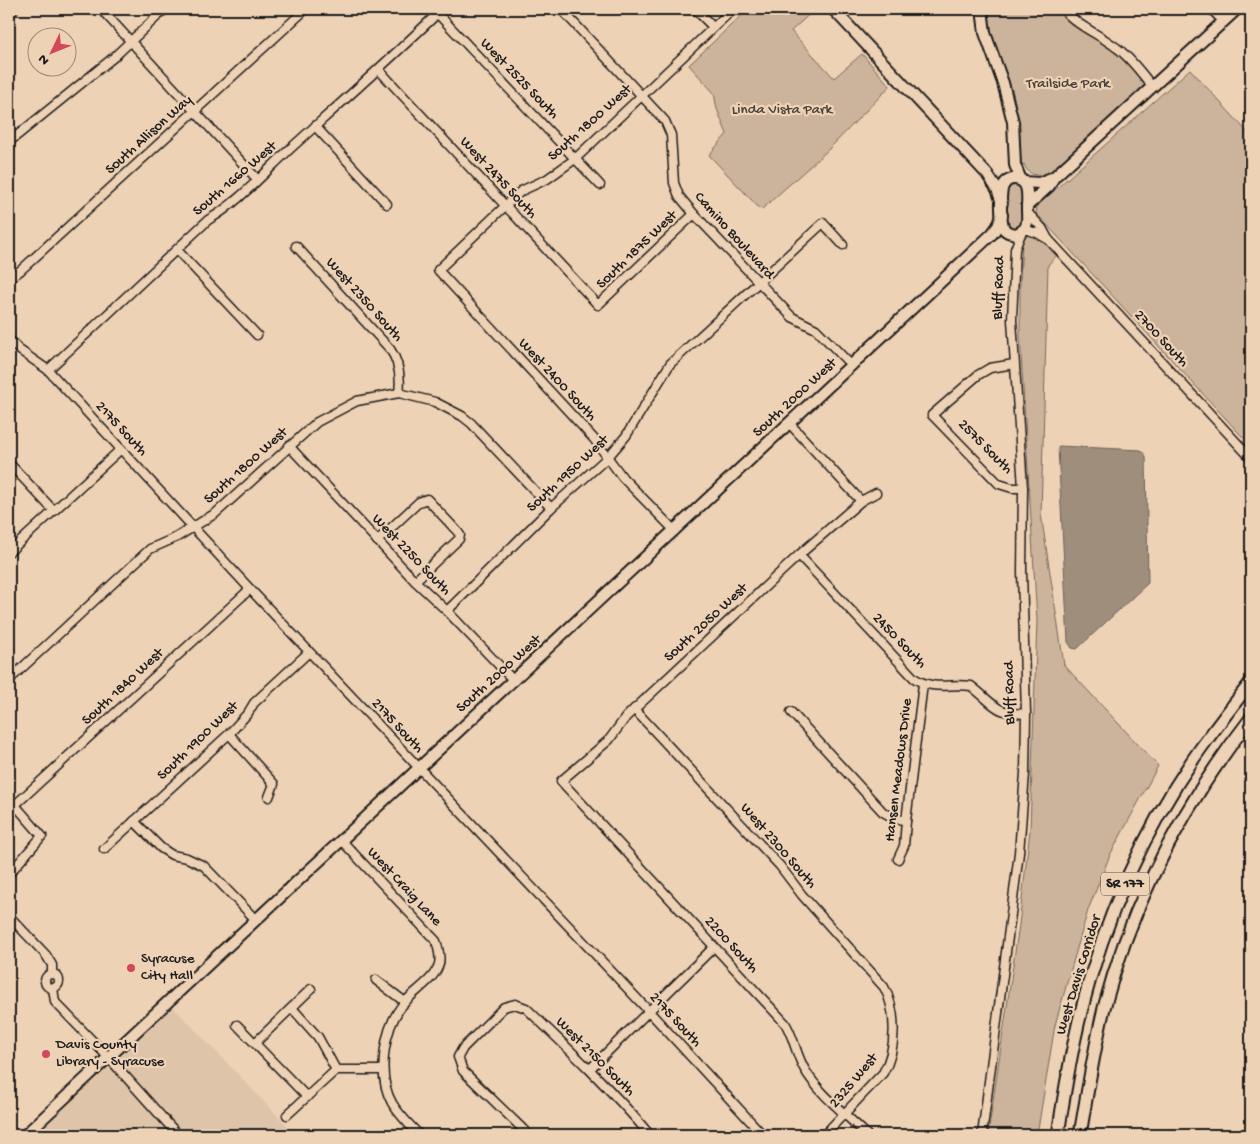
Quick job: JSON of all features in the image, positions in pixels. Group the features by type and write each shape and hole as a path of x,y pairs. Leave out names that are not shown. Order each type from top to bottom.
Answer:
{"highway":[{"name":"West Davis Corridor","path":"1058,1135 1070,1061 1081,1011 1104,937 1124,886 1148,836 1188,768 1251,682"},
{"name":"SR 177","path":"1080,1135 1089,1079 1103,1015 1118,961 1135,916 1156,868 1180,823 1218,762 1251,718"}],"main road":[{"path":"833,9 988,174 995,179 1007,181 1015,178 1038,183 1054,177"},
{"path":"982,9 985,33 1003,83 1013,122 1016,170 1027,191 1026,224 1023,230 1016,234 1009,232 992,234"},
{"path":"1027,209 1054,177 1237,9"},
{"path":"1009,232 1002,224 1002,188 1007,181 1014,159"},
{"path":"988,174 1002,202"},
{"name":"South 2000 West","path":"25,1135 852,366 992,234 998,226 1002,215"}],"street":[{"path":"9,14 14,9"},
{"path":"101,9 258,179"},
{"path":"9,142 107,63 165,9"},
{"name":"South Allison Way","path":"9,279 306,9"},
{"name":"Camino Boulevard","path":"561,9 642,94 665,121 671,135 674,183 679,196 792,318 816,329 852,366"},
{"path":"695,9 713,27"},
{"name":"South 1800 West","path":"438,270 521,191 547,179 575,159 733,9"},
{"path":"1062,9 1081,26 1119,49 1152,86"},
{"path":"1211,9 1223,21"},
{"name":"South 1660 West","path":"48,370 208,220 226,209 315,126 379,70 440,11"},
{"name":"West 2525 South","path":"440,11 600,185"},
{"name":"West 2475 South","path":"379,70 598,305"},
{"path":"315,126 387,204"},
{"name":"2700 South","path":"1027,209 1049,240 1251,458"},
{"name":"South 1875 West","path":"598,305 694,214"},
{"name":"South 1950 West","path":"447,611 551,508 608,457 626,436 670,364 823,223 843,245"},
{"path":"1023,230 1037,233 1049,240"},
{"name":"Bluff Road","path":"982,1135 1019,852 1026,773 1022,571 1023,488 1012,320 1015,248 1023,230"},
{"name":"Bluff Road","path":"1009,232 1015,248"},
{"name":"West 2350 South","path":"296,246 390,349 396,358 399,369 399,393"},
{"path":"177,250 257,335"},
{"name":"West 2400 South","path":"438,270 608,457 623,478 675,531"},
{"name":"2175 South","path":"9,339 18,349 48,370 309,652 648,1010 762,1135"},
{"name":"2575 South","path":"1014,364 990,368 978,374 932,415 999,484 1012,488 1023,488"},
{"path":"399,393 435,402 462,416 551,508"},
{"name":"South 1800 West","path":"9,680 150,549 177,537 226,505 317,422 356,401 399,393"},
{"path":"790,424 861,501"},
{"name":"West 2250 South","path":"290,446 415,581 514,680"},
{"path":"9,552 121,449"},
{"path":"9,463 54,512"},
{"name":"South 2050 West","path":"561,781 609,740 634,708 798,555 861,501 876,493"},
{"path":"378,541 419,502 426,499 457,530 460,535 459,539 415,581"},
{"name":"2450 South","path":"798,555 914,678 923,684 971,686 1002,711 1012,714 1026,714"},
{"name":"South 1840 West","path":"15,805 250,589"},
{"name":"South 1900 West","path":"104,849 228,734 254,704 309,652"},
{"name":"Hansen Meadows Drive","path":"898,859 904,846 923,684"},
{"name":"West 2300 South","path":"634,708 780,866 802,895 884,987 892,1007"},
{"path":"791,712 883,812 906,821"},
{"path":"228,734 274,784 269,797"},
{"name":"2200 South","path":"561,781 785,1023 804,1069 815,1083 867,1135"},
{"path":"9,798 42,836 9,874"},
{"path":"134,821 161,848 172,855 187,858 204,866 256,920"},
{"name":"West Craig Lane","path":"342,841 436,941 440,956 437,969 405,1002"},
{"path":"9,916 46,954 52,965 52,973 47,975 44,981 46,986 53,988 55,1002 109,1058 178,1135"},
{"path":"590,1069 714,947"},
{"path":"376,980 405,1002 396,1013 387,1035 384,1070 388,1095 401,1116 419,1135"},
{"path":"255,1043 311,989"},
{"name":"West 2150 South","path":"529,1135 463,1071 458,1057 463,1048 504,1007 515,1004 526,1008 590,1069 650,1135"},
{"name":"2325 West","path":"824,1135 883,1073 890,1061 892,1051 892,1007"},
{"path":"292,1008 318,1037 336,1070"},
{"path":"237,1025 307,1097"},
{"path":"287,1115 336,1070 384,1070"}],"shaded area":[{"path":"1059,446 1141,450 1146,456 1148,583 1077,649 1072,648 1068,642"},
{"path":"173,1007 296,1135 36,1135"}],"green space":[{"name":"Linda Vista Park","path":"748,9 815,9 791,31 834,78 862,54 890,86 828,150 761,210 709,155 727,134 717,109 714,93 689,65"},
{"name":"Trailside Park","path":"988,9 1063,9 1119,49 1152,86 1046,175 1030,173 1024,164 1021,164 1019,122 1013,93 992,34"},
{"path":"1190,69 1251,136 1251,446 1036,213 1039,204"},
{"path":"1017,183 1023,188 1023,222 1020,226 1013,229 1006,221 1006,190 1010,184"},
{"path":"1029,234 1039,237 1057,255 1048,265 1041,514 1064,665 1158,766 1110,855 1088,910 1055,1025 1037,1135 988,1135 1019,925 1030,830 1037,620 1020,336 1022,243"}],"place":[{"name":"Syracuse City Hall","path":"131,968"},
{"name":"Davis County Library - Syracuse","path":"46,1054"}]}
